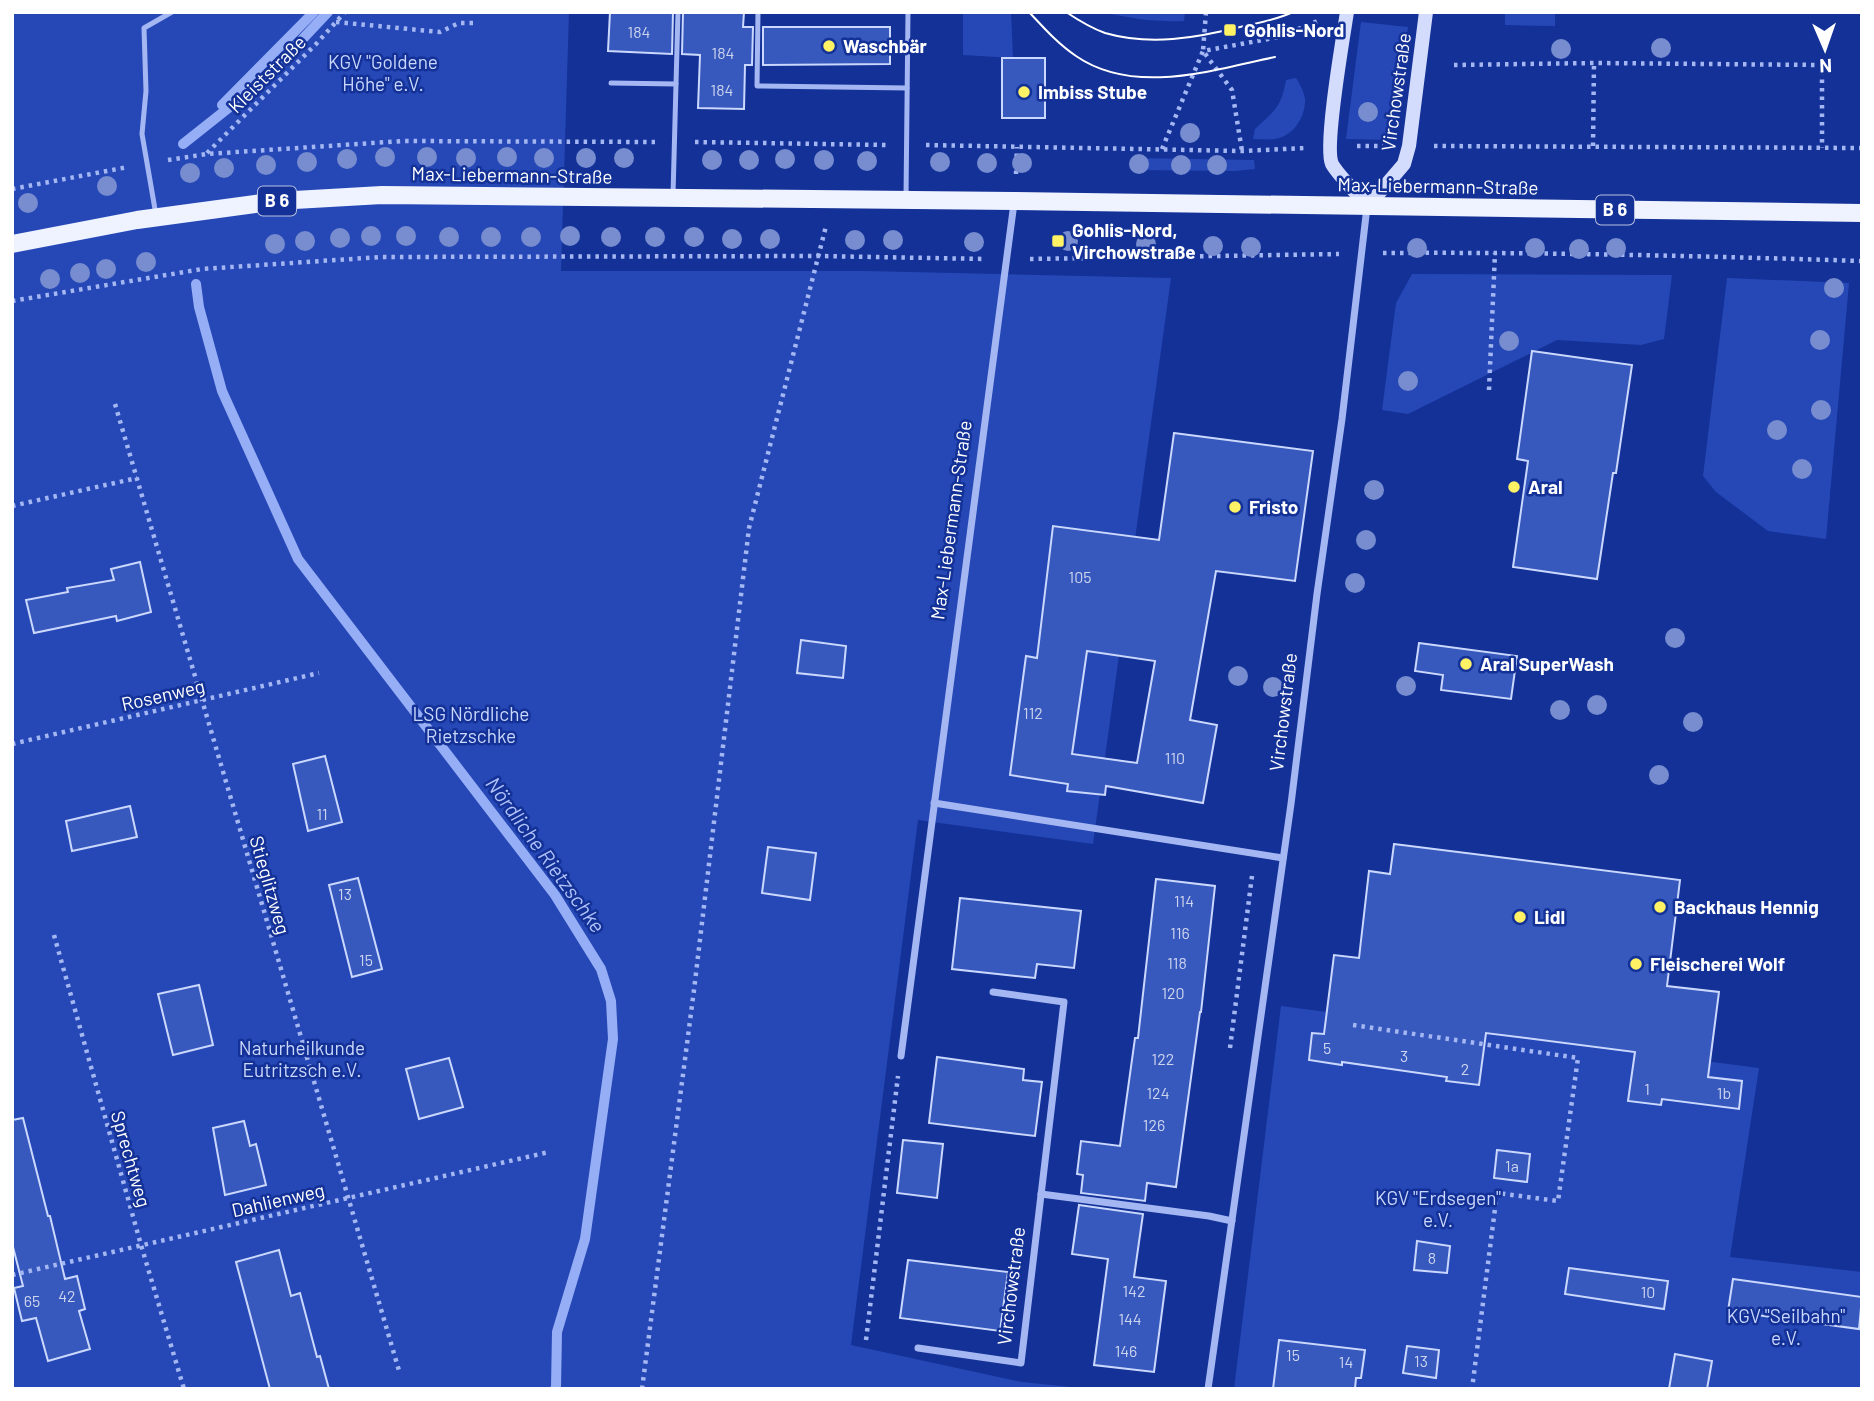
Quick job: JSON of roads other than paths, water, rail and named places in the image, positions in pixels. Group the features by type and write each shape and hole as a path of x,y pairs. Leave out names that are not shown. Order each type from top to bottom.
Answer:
{"main road":[{"path":"1347,12 1332,123 1331,163 1368,206"},
{"name":"Virchowstraße","path":"1368,206 1404,164 1409,146 1426,12"},
{"name":"Max-Liebermann-Straße","path":"12,244 157,218 277,201 382,195 1862,213"}],"street":[{"name":"Max-Liebermann-Straße","path":"901,1056 1014,201"},
{"name":"Virchowstraße","path":"1208,1389 1283,858 1368,206"},
{"path":"934,803 1283,858"},
{"name":"Virchowstraße","path":"918,1348 1021,1363 1064,1002 993,992"},
{"path":"1041,1194 1232,1221"}],"lane":[{"path":"157,218 142,134 146,91 144,28 172,12"},
{"path":"673,198 678,12"},
{"path":"758,12 757,86 907,88"},
{"path":"906,200 908,12"},
{"path":"611,83 676,84"}],"waterway":[{"name":"Nördliche Rietzschke","path":"222,105 314,12"},
{"name":"Nördliche Rietzschke","path":"183,144 265,79 328,12"},
{"name":"Nördliche Rietzschke","path":"196,284 199,307 222,391 298,559 555,895 601,969 611,1001 613,1039 585,1239 557,1332 555,1389"}],"tram line":[{"path":"1029,12 1076,56 1099,68 1123,75 1148,77 1200,73 1275,57"},
{"path":"1066,12 1105,33 1156,40 1207,34 1267,21 1293,12"}],"place":[{"name":"Gohlis-Nord","path":"1230,30"},
{"name":"Waschbär","path":"829,46"},
{"name":"Imbiss Stube","path":"1024,92"},
{"name":"Gohlis-Nord, Virchowstraße","path":"1058,241"},
{"name":"Aral","path":"1514,487"},
{"name":"Fristo","path":"1235,507"},
{"name":"Aral SuperWash","path":"1466,664"},
{"name":"Backhaus Hennig","path":"1660,907"},
{"name":"Lidl","path":"1520,917"},
{"name":"Fleischerei Wolf","path":"1636,964"}],"park label":[{"name":"KGV \"Goldene Höhe\" e.V.","path":"383,73"},
{"name":"LSG Nördliche Rietzschke","path":"471,725"},
{"name":"Naturheilkunde Eutritzsch e.V.","path":"302,1059"},
{"name":"KGV \"Erdsegen\" e.V.","path":"1438,1209"},
{"name":"KGV \"Seilbahn\" e.V.","path":"1786,1327"}]}
